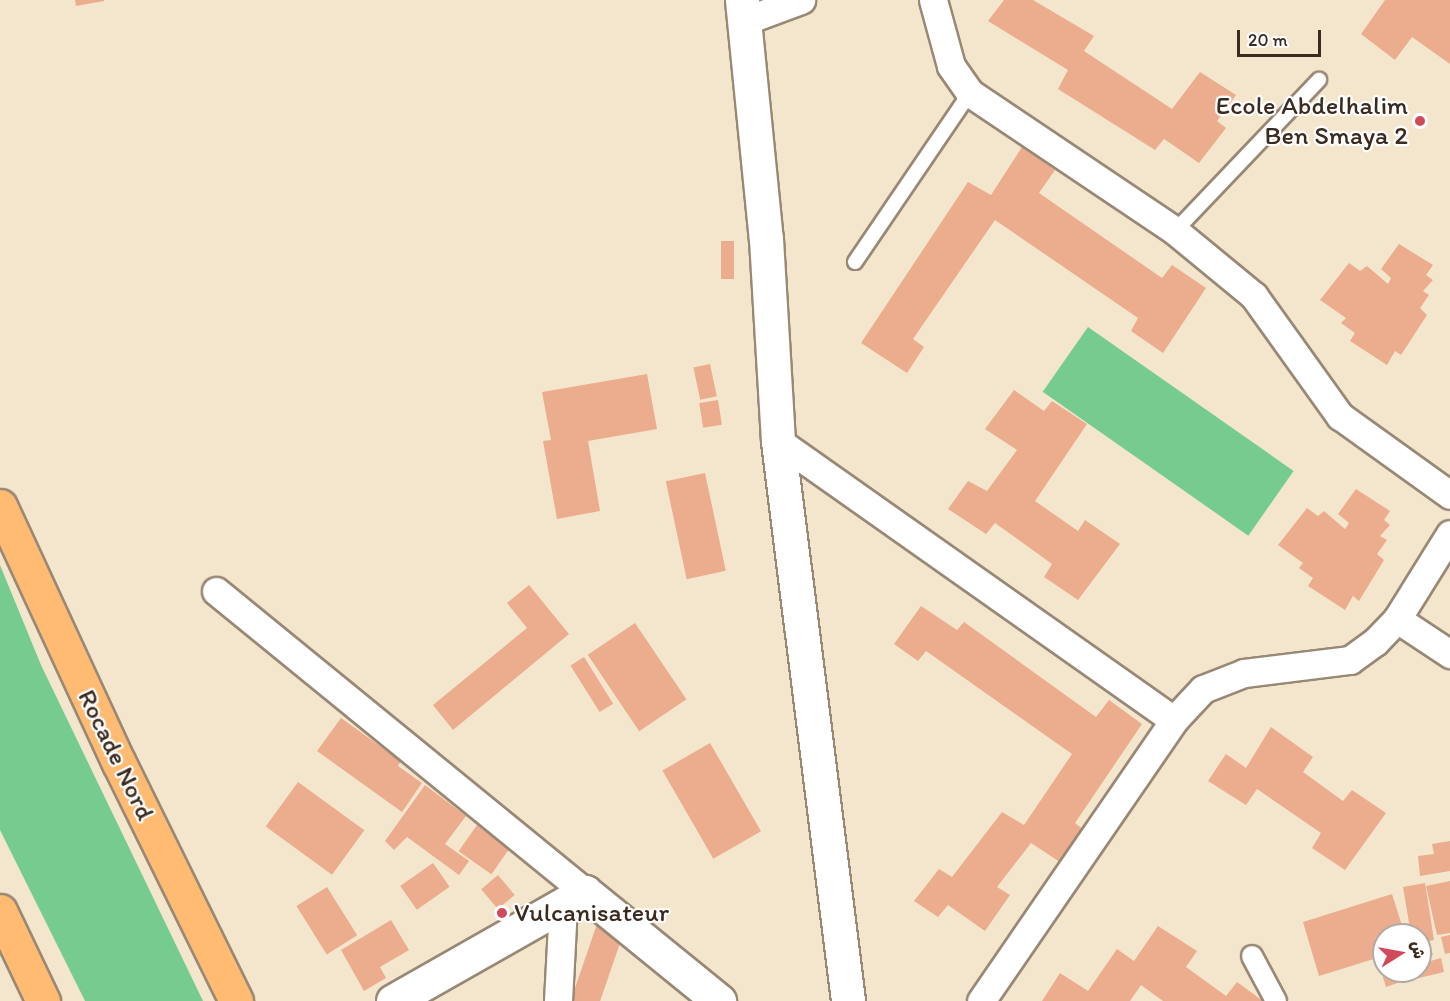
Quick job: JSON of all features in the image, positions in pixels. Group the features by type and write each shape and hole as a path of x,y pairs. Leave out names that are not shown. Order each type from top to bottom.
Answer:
{"highway":[{"name":"Rocade Nord","path":"0,506 119,763 236,1001"},
{"path":"0,911 43,1001"}],"street":[{"path":"801,0 743,10 766,239 778,441 847,1000"},
{"path":"933,0 951,66 970,93 1176,231 1254,296 1340,416 1450,495"},
{"path":"778,441 1174,720"},
{"path":"981,1001 1174,720 1203,689 1244,673 1350,660 1375,642 1397,618 1450,534"},
{"path":"216,591 574,899 719,1001"},
{"path":"1397,618 1450,654"},
{"path":"393,1001 574,899"},
{"path":"558,1001 574,899"},
{"path":"1252,956 1276,1001"}],"lane":[{"path":"1176,231 1319,80"},
{"path":"855,262 970,93"}],"green space":[{"path":"1088,327 1294,471 1248,536 1043,392"},
{"path":"0,565 41,665 203,1001 85,1001 0,830"}],"building":[{"path":"75,0 104,0 104,1 76,6"},
{"path":"1004,0 1033,0 1094,36 1084,51 1172,109 1200,72 1236,95 1217,121 1226,128 1199,163 1164,139 1155,150 1058,89 1068,70 988,21"},
{"path":"1385,0 1450,0 1450,64 1412,37 1395,60 1361,34"},
{"path":"1022,147 1055,170 1039,193 1162,278 1172,265 1206,288 1163,353 1131,331 1138,318 995,220 913,339 924,347 907,373 861,343 968,182 991,195"},
{"path":"721,241 734,241 734,279 721,279"},
{"path":"1399,244 1433,265 1426,275 1433,280 1423,291 1429,295 1420,308 1427,315 1401,355 1395,351 1387,365 1350,341 1355,333 1341,323 1346,318 1320,300 1349,263 1360,271 1367,266 1388,284 1391,278 1381,269"},
{"path":"710,364 717,396 700,400 693,368"},
{"path":"647,374 657,429 588,441 600,511 557,519 543,441 551,440 542,392"},
{"path":"1014,390 1044,411 1052,401 1087,424 1035,501 1078,531 1085,520 1120,544 1078,600 1044,577 1052,564 995,523 986,534 948,509 968,481 987,491 1017,450 985,429"},
{"path":"718,400 722,425 703,428 699,403"},
{"path":"705,473 726,571 687,579 666,481"},
{"path":"1356,489 1390,511 1384,520 1390,525 1380,536 1387,540 1377,554 1384,560 1359,601 1353,596 1345,610 1308,586 1313,578 1299,568 1303,563 1278,545 1307,508 1318,516 1324,511 1345,529 1349,523 1338,514"},
{"path":"529,585 569,634 453,730 433,705 527,628 507,603"},
{"path":"921,606 957,630 964,622 1096,717 1109,700 1142,724 1075,823 1085,831 1063,864 1031,843 997,887 1010,895 985,931 948,905 938,917 914,901 939,869 952,877 1002,812 1024,825 1072,754 926,651 918,661 894,644"},
{"path":"635,623 686,699 639,731 588,655"},
{"path":"584,657 613,704 600,712 570,665"},
{"path":"341,718 401,761 398,766 422,783 402,812 317,751"},
{"path":"1271,727 1313,757 1303,772 1343,801 1352,790 1386,813 1345,870 1312,848 1321,833 1257,789 1246,805 1208,781 1226,754 1246,768"},
{"path":"710,743 761,831 713,859 662,770"},
{"path":"298,782 364,830 332,875 266,826"},
{"path":"425,785 466,816 445,844 469,861 459,875 407,837 394,850 385,841"},
{"path":"477,825 510,848 491,874 459,851"},
{"path":"1450,841 1450,871 1420,876 1418,856 1434,854 1432,844"},
{"path":"433,863 450,887 417,910 400,886"},
{"path":"498,875 515,895 498,909 481,889"},
{"path":"1450,881 1450,933 1437,935 1426,886"},
{"path":"1425,883 1431,923 1409,923 1403,887"},
{"path":"327,887 357,935 327,954 296,906"},
{"path":"1392,894 1401,923 1372,923 1372,960 1319,976 1303,922"},
{"path":"391,920 409,950 380,967 386,978 364,991 341,950"},
{"path":"597,924 623,933 600,1001 570,1001"},
{"path":"1158,926 1197,951 1186,967 1226,996 1237,982 1263,1001 1163,1001 1141,985 1130,1001 1042,1001 1060,973 1088,991 1117,949 1134,961"},
{"path":"1450,935 1450,953 1445,954 1441,937"},
{"path":"1441,958 1444,972 1432,975 1432,961"},
{"path":"1385,983 1398,983 1386,987"}],"place":[{"name":"Ecole Abdelhalim Ben Smaya 2","path":"1420,121"},
{"name":"Vulcanisateur","path":"502,913"}]}
